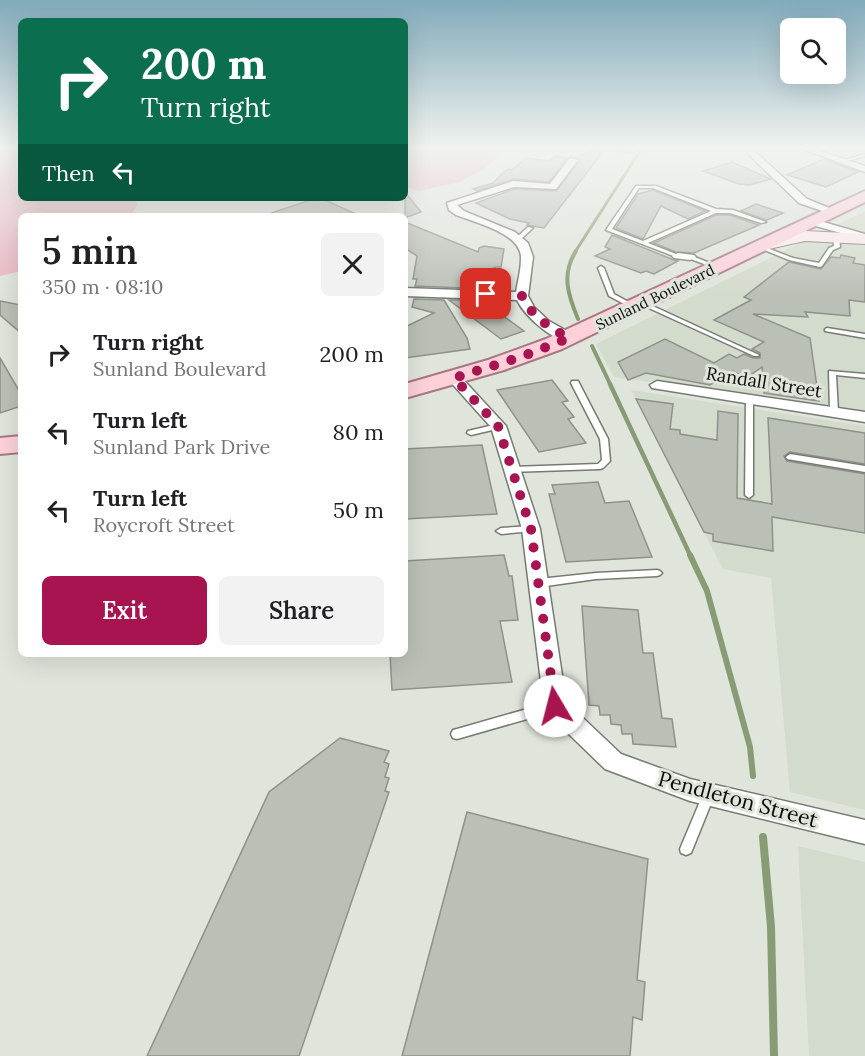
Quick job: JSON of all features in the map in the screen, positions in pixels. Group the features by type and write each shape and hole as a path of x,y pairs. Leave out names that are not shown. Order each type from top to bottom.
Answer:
{"main road":[{"name":"Sunland Boulevard","path":"408,390 521,357 569,338 863,197"},
{"path":"0,446 18,444"}],"street":[{"path":"470,197 452,203 453,208 460,213 504,230 524,245 527,257 522,296 528,309 544,324 569,338"},
{"path":"799,197 803,201 834,212"},
{"path":"813,222 865,238"},
{"path":"760,247 788,238 865,238"},
{"path":"408,292 522,296"},
{"path":"454,378 498,426 531,529 555,706"},
{"name":"Randall Street","path":"657,385 865,417"},
{"name":"Pendleton Street","path":"555,706 613,762 708,794 865,832"}],"lane":[{"path":"631,197 609,230 714,269"},
{"path":"681,197 715,211 731,211 763,222"},
{"path":"645,242 715,211"},
{"path":"518,239 530,228"},
{"path":"760,247 791,259 820,265 831,249 837,247 836,238"},
{"path":"601,268 611,295 756,355"},
{"path":"826,330 865,336"},
{"path":"834,412 831,373 865,376"},
{"path":"512,470 600,465 606,461 604,439 575,383"},
{"path":"749,399 749,495"},
{"path":"471,433 498,426"},
{"path":"790,458 865,470"},
{"path":"501,531 531,529"},
{"path":"539,583 596,576 657,573"},
{"path":"457,734 555,706"},
{"path":"686,849 708,794"}],"shaded area":[{"path":"0,197 18,197 18,201 135,201 138,204 132,213 18,213 18,272 0,276"},
{"path":"865,211 865,412 614,377 596,344"},
{"path":"631,390 865,426 865,810 790,792 771,578 723,569"},
{"path":"798,846 865,862 865,1056 809,1056"}],"building":[{"path":"409,197 421,212 408,217 408,213 405,213 405,201 408,201"},
{"path":"492,197 568,197 544,228 510,219 476,203"},
{"path":"636,197 671,197 705,211 688,219 661,206 643,239 616,228"},
{"path":"308,201 327,201 353,213 271,213"},
{"path":"756,204 783,213 767,220 741,211"},
{"path":"716,215 730,215 759,225 694,253 676,252 654,243"},
{"path":"408,223 478,252 479,248 484,246 504,249 501,267 466,280 465,288 415,286 417,279 413,279 417,256 408,250"},
{"path":"612,235 678,261 654,274 646,271 641,273 595,256 610,249 605,247"},
{"path":"841,255 855,258 853,263 865,265 865,302 849,300 850,316 805,312 808,317 753,314 810,338 819,401 764,393 762,367 746,378 733,371 710,385 646,373 628,380 618,362 665,339 714,363 729,354 737,358 744,354 760,358 760,353 752,349 764,342 714,320 751,300 744,297 789,262 821,269 831,257 840,258"},
{"path":"414,299 444,300 467,338 470,349 408,358 408,326 434,313 412,307"},
{"path":"449,300 463,300 463,303 502,304 502,315 524,331 501,339"},
{"path":"0,301 18,304 18,330 0,315"},
{"path":"0,358 18,389 18,407 0,413"},
{"path":"552,380 568,401 562,402 574,417 568,419 586,443 539,452 497,390"},
{"path":"636,399 673,404 670,429 680,430 680,434 717,440 718,411 738,414 737,498 772,504 768,418 865,433 865,464 790,452 784,456 787,461 865,474 865,533 772,517 773,551 713,541 713,534 704,532"},
{"path":"482,445 497,514 408,519 408,449"},
{"path":"598,482 605,503 629,501 652,557 566,562 549,494 555,494 552,485"},
{"path":"504,555 509,576 512,576 518,620 500,621 512,682 392,690 390,657 408,657 408,561"},
{"path":"582,606 638,610 643,653 653,653 662,718 672,719 676,747 633,744 632,734 622,734 621,725 611,724 610,715 600,715 599,706 589,705"},
{"path":"340,738 389,751 384,762 389,764 385,777 389,778 385,791 389,792 299,1056 147,1056 269,792"},
{"path":"467,812 648,859 637,980 645,982 642,1020 633,1017 630,1056 402,1056"}],"waterway":[{"path":"575,252 610,197"},
{"path":"576,251 567,276 571,301 578,319"},
{"path":"592,346 611,386"},
{"path":"610,384 691,557"},
{"path":"690,555 707,591 750,747 753,776"},
{"path":"763,837 771,927 774,1056"}],"route":[{"path":"486,294 522,296 528,309 544,324 569,338 521,357 454,378 498,426 531,529 555,706"}]}
